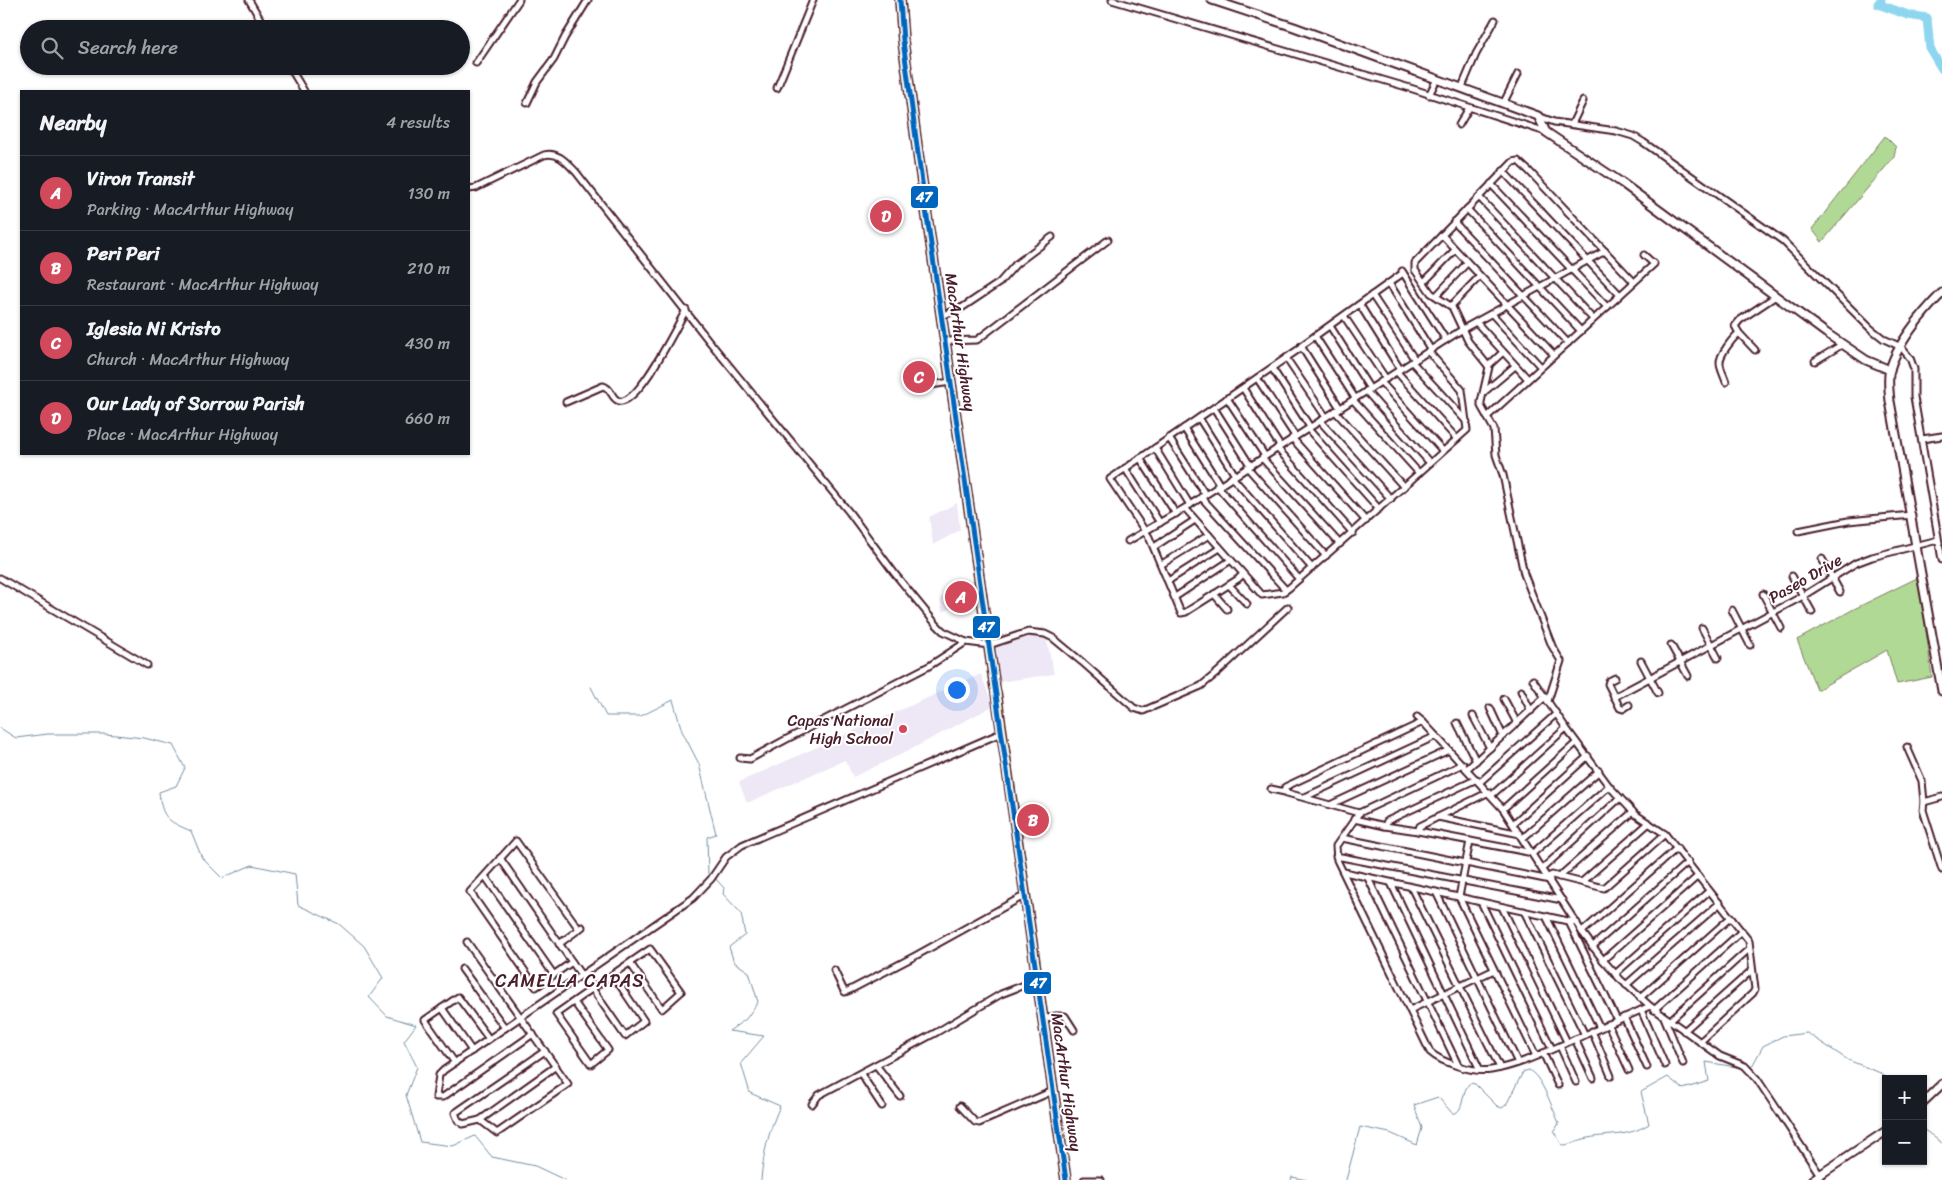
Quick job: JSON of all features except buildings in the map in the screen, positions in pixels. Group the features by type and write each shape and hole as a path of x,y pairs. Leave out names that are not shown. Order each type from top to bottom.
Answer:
{"highway":[{"name":"MacArthur Highway","path":"900,0 905,58 1066,1180"},
{"path":"1019,859 1017,878 1026,947 1034,961"}],"street":[{"path":"248,0 260,20"},
{"path":"476,63 519,0"},
{"path":"527,103 537,82 554,59 588,0"},
{"path":"777,88 813,0"},
{"path":"1112,0 1333,65 1546,132 1622,183 1842,344 1866,360 1890,370"},
{"path":"1212,0 1228,2 1554,122 1616,131 1633,136 1783,242 1870,328 1884,339 1901,347 1910,358 1914,368 1914,397 1942,560"},
{"path":"1462,88 1476,54 1495,20"},
{"path":"1504,102 1518,74"},
{"path":"294,75 303,90"},
{"path":"1429,95 1437,79"},
{"path":"1572,124 1584,101"},
{"path":"1459,126 1470,108"},
{"path":"1538,116 1546,132"},
{"path":"470,189 476,188 549,154 558,156 576,172 709,341 849,512 894,574 943,631 966,642 990,645 1028,632 1044,634 1053,638 1075,656 1134,708 1144,711 1201,686 1232,660 1288,607"},
{"path":"1468,768 1531,710 1546,699 1562,661 1552,646 1524,574 1503,475 1496,455 1494,430 1481,402 1490,370 1468,340 1451,306 1431,293 1415,270 1415,263 1513,162 1518,161 1634,282"},
{"path":"1504,171 1620,295"},
{"path":"1491,184 1607,307"},
{"path":"1479,197 1594,319"},
{"path":"1467,209 1581,331"},
{"path":"1454,222 1568,343"},
{"path":"1442,235 1554,355"},
{"path":"942,316 964,307 999,283 1016,264 1052,237"},
{"path":"945,341 978,340 1108,240"},
{"path":"1424,282 1455,250"},
{"path":"1128,541 1176,514 1446,340 1605,251"},
{"path":"1487,417 1654,264 1644,255"},
{"path":"1436,296 1467,262"},
{"path":"1243,574 1229,585 1183,613 1179,610 1162,564 1146,531 1110,479 1302,348 1301,346 1360,306 1402,272 1446,340"},
{"path":"1451,306 1480,276"},
{"path":"1185,508 1262,595 1274,595 1286,590 1312,568 1467,430 1462,390 1430,351 1389,283"},
{"path":"1942,293 1923,315 1901,347 1890,370 1889,392 1939,661 1942,691"},
{"path":"1372,295 1413,361 1467,422"},
{"path":"1755,350 1735,328 1737,323 1776,296"},
{"path":"1360,306 1398,371 1457,439"},
{"path":"566,402 603,386 610,389 618,401 624,400 635,392 656,364 686,310"},
{"path":"1492,314 1541,367"},
{"path":"1344,316 1384,380 1444,451"},
{"path":"1476,322 1528,379"},
{"path":"1330,326 1368,390 1430,463"},
{"path":"1726,382 1719,362 1720,358 1729,344 1739,334"},
{"path":"1315,336 1354,399 1419,473"},
{"path":"1815,361 1842,344"},
{"path":"1302,348 1338,409 1404,487"},
{"path":"1488,366 1503,352"},
{"path":"1286,358 1326,417"},
{"path":"1484,392 1515,366"},
{"path":"1272,368 1309,428 1379,509"},
{"path":"1257,378 1294,437 1366,521"},
{"path":"910,388 951,382"},
{"path":"1243,388 1278,447 1353,532"},
{"path":"1228,398 1264,457 1340,544"},
{"path":"1214,408 1248,466 1326,556"},
{"path":"1199,418 1234,476 1312,568"},
{"path":"1320,421 1391,498"},
{"path":"1184,428 1218,486 1299,579"},
{"path":"1922,439 1942,436"},
{"path":"1169,438 1203,496 1286,590"},
{"path":"1155,448 1190,505"},
{"path":"1140,458 1176,514"},
{"path":"1125,468 1160,523"},
{"path":"1798,531 1848,521 1912,515"},
{"path":"1154,547 1195,520"},
{"path":"1162,564 1209,535"},
{"name":"Paseo Drive","path":"1614,697 1803,596 1866,559 1938,540"},
{"path":"1168,581 1220,548"},
{"path":"1822,559 1840,592"},
{"path":"1175,597 1231,560"},
{"path":"1792,576 1812,612"},
{"path":"0,578 147,665"},
{"path":"1229,585 1247,604"},
{"path":"1214,594 1227,609"},
{"path":"1763,594 1780,628"},
{"path":"1732,610 1750,645"},
{"path":"1702,628 1718,658"},
{"path":"740,758 750,759 929,666 966,642"},
{"path":"1671,645 1688,676"},
{"path":"1641,661 1658,693"},
{"path":"1615,678 1608,682 1614,697 1621,709 1629,705"},
{"path":"1533,680 1576,743 1599,770 1609,786 1633,812 1665,834 1749,941 1755,989 1751,997 1700,1042"},
{"path":"1521,691 1531,710"},
{"path":"1504,699 1517,723"},
{"path":"1490,708 1503,736"},
{"path":"1385,826 1387,821 1478,780 1556,714"},
{"path":"1473,716 1490,748"},
{"path":"1417,717 1468,768 1504,809 1592,947 1615,974 1640,998 1669,1021 1720,1056 1744,1066 1757,1079 1820,1175"},
{"path":"1285,792 1284,788 1289,784 1423,722"},
{"path":"1457,723 1476,761"},
{"path":"1418,832 1420,826 1437,817 1490,794 1566,728"},
{"path":"533,1034 443,1097 436,1097 439,1075 693,898 711,879 726,857 742,845 1001,733"},
{"path":"1304,797 1436,736"},
{"path":"1504,809 1576,743"},
{"path":"1907,747 1922,781 1923,810 1942,870"},
{"path":"1331,804 1449,750"},
{"path":"1514,823 1588,756"},
{"path":"1463,764 1359,813 1336,846 1336,856 1430,1052 1442,1060 1480,1070 1500,1068 1536,1056 1640,1010 1652,1008 1742,931"},
{"path":"1521,836 1599,770"},
{"path":"1533,853 1609,786"},
{"path":"1271,789 1359,813"},
{"path":"1924,802 1942,797"},
{"path":"1543,868 1620,798"},
{"path":"1560,877 1633,812"},
{"path":"1437,817 1521,836"},
{"path":"1354,819 1533,853"},
{"path":"1582,882 1649,823"},
{"path":"1342,838 1549,878 1552,875 1604,888 1665,834"},
{"path":"559,944 581,928 518,841 516,841 470,892 536,987 572,962"},
{"path":"1470,842 1459,897 1536,1056"},
{"path":"1582,932 1677,848"},
{"path":"1336,856 1562,900"},
{"path":"500,858 625,1036 644,1021 613,975"},
{"path":"1592,947 1688,862"},
{"path":"1344,872 1577,923"},
{"path":"484,876 554,975"},
{"path":"1603,960 1698,876"},
{"path":"1368,878 1458,1065"},
{"path":"1391,883 1480,1070"},
{"path":"1411,887 1500,1068"},
{"path":"1615,974 1709,891"},
{"path":"1436,892 1518,1063"},
{"path":"834,970 845,992 1020,898"},
{"path":"1481,902 1552,1049"},
{"path":"1626,985 1720,903"},
{"path":"1502,906 1568,1042"},
{"path":"1524,911 1585,1035"},
{"path":"1546,916 1600,1028"},
{"path":"1640,998 1731,917"},
{"path":"1569,922 1617,1020"},
{"path":"467,942 568,1084 497,1133 480,1120"},
{"path":"574,1002 608,1050 591,1064 556,1014 650,949 682,992 662,1009 630,963"},
{"path":"1669,1021 1750,949"},
{"path":"462,969 505,1028"},
{"path":"1410,1010 1494,970"},
{"path":"1684,1031 1752,970"},
{"path":"812,1104 819,1095 942,1029 1000,994 1037,980"},
{"path":"455,1063 425,1020 442,1008 458,997 489,1039"},
{"path":"442,1008 472,1051"},
{"path":"1640,1010 1665,1065"},
{"path":"1042,1019 1065,1016 1074,1030"},
{"path":"1624,1017 1647,1067"},
{"path":"1664,1017 1683,1063"},
{"path":"1608,1024 1629,1070"},
{"path":"1592,1032 1611,1076"},
{"path":"1575,1039 1593,1078"},
{"path":"1560,1046 1576,1082"},
{"path":"544,1051 455,1113 458,1120 463,1124 480,1120 556,1066"},
{"path":"1543,1053 1558,1085"},
{"path":"876,1065 900,1096"},
{"path":"861,1074 882,1106"},
{"path":"1927,1098 1942,1084"},
{"path":"960,1106 973,1120 979,1123 1053,1092"},
{"path":"1812,1180 1882,1134"},
{"path":"1084,1180 1101,1180"}],"shaded area":[{"path":"957,503 960,530 933,545 929,517"},
{"path":"975,584 977,598 942,612 940,598"},
{"path":"1044,627 1054,674 1000,682 993,638"},
{"name":"Capas National High School","path":"981,674 993,706 904,753 853,777 845,760 747,803 739,782"}],"green space":[{"path":"1885,136 1896,147 1894,157 1822,242 1812,229"},
{"path":"1919,577 1932,677 1897,684 1887,650 1817,690 1797,640"}],"waterway":[{"path":"1881,0 1878,4 1908,15 1927,18 1930,49 1942,69"},
{"path":"591,687 606,716 641,716 673,700 682,731 699,764 716,834 707,837 708,874 711,876"},
{"path":"0,728 16,738 48,734 106,734 144,738 173,745 185,768 176,786 159,792 162,808 167,818 191,831 202,858 222,878 252,865 295,874 298,905 339,924 364,946 383,978 369,997 387,1016 416,1025 404,1041 417,1067 406,1095 420,1142 453,1146 475,1136 492,1157 535,1166 565,1180"},
{"path":"715,878 724,888 723,894 741,913 745,935 729,947 734,962 749,972 758,1002 746,1019 729,1031 764,1036 741,1063 750,1093 780,1106 767,1142 761,1180"},
{"path":"1751,1068 1763,1046 1783,1036 1807,1033 1848,1060 1884,1075"},
{"path":"1346,1180 1360,1127 1390,1133 1417,1145 1422,1128 1414,1105 1438,1097 1452,1113 1456,1113 1461,1107 1465,1090 1470,1083 1475,1084 1497,1106 1502,1108 1506,1105 1523,1072 1528,1070 1533,1073 1542,1085 1559,1123 1554,1132 1562,1145 1592,1137 1633,1131 1649,1124 1641,1092 1668,1077 1683,1089 1709,1081 1706,1062 1742,1068"},
{"path":"1927,1132 1942,1143"},
{"path":"1291,1180 1292,1177 1307,1180"}],"transit line":[{"name":"47","path":"900,0 903,41 919,161 1066,1180"}],"place":[{"name":"Our Lady of Sorrow Parish","path":"886,216"},
{"name":"Iglesia Ni Kristo","path":"919,377"},
{"name":"Viron Transit","path":"961,597"},
{"name":"Capas National High School","path":"903,729"},
{"name":"Peri Peri","path":"1033,820"}],"district":[{"name":"CAMELLA CAPAS","path":"570,981"}]}
